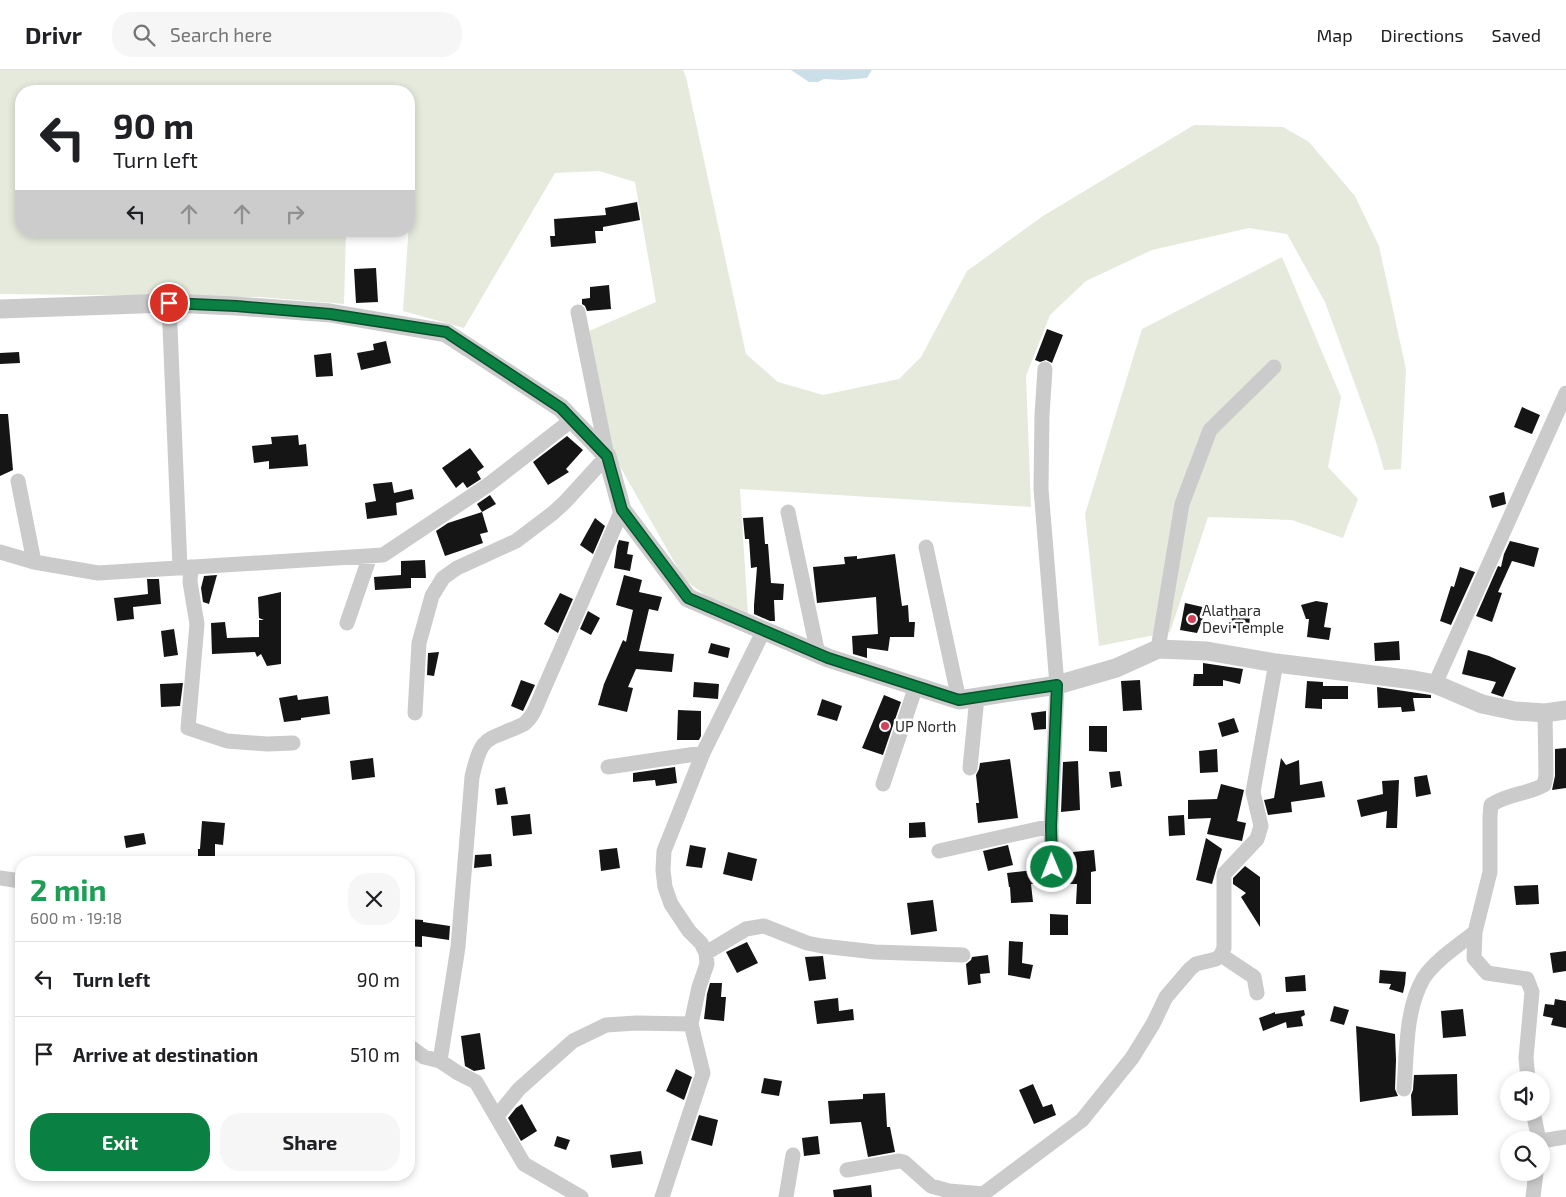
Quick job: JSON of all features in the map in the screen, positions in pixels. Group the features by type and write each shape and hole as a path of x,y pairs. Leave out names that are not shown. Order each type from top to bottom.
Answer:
{"street":[{"path":"0,309 169,303 236,306 330,314 446,332 561,408 607,456"},
{"path":"169,303 186,568 197,624 188,728 227,741 266,744 293,743"},
{"path":"578,312 607,456 622,510 688,598 818,654 916,686 968,698 1057,685 1116,668 1158,649 1207,650 1276,663 1435,684 1482,704 1515,711 1545,713 1566,710"},
{"path":"1158,649 1182,504 1210,430 1274,367"},
{"path":"1045,369 1041,489 1057,685 1051,826 1052,867"},
{"path":"1435,684 1566,393"},
{"path":"0,552 34,562 98,573 383,555 488,485 573,419"},
{"path":"414,713 419,643 432,596 444,578 463,565 516,541 534,528 564,502 607,456"},
{"path":"18,480 34,562"},
{"path":"440,1061 458,947 472,778 477,757 488,739 524,724 535,711 622,510"},
{"path":"788,512 818,654"},
{"path":"926,547 968,698 970,768"},
{"path":"347,623 370,556"},
{"path":"662,1197 703,1073 692,1024 699,987 706,964 706,953 671,904 665,887 663,870 664,851 703,754 764,630"},
{"path":"847,1170 899,1161 904,1162 931,1186 949,1191 981,1195 1082,1120 1132,1058 1153,1024 1166,997 1190,969 1196,964 1216,959 1221,955 1224,948 1224,874 1258,839 1261,826 1253,792 1276,663"},
{"path":"883,784 916,686"},
{"path":"1527,1071 1526,1058 1532,992 1527,979 1487,973 1474,958 1474,932 1490,872 1490,816 1492,805 1499,800 1544,785 1546,776 1545,713"},
{"path":"608,767 703,754"},
{"path":"939,852 1051,826"},
{"path":"0,878 15,880"},
{"path":"706,953 746,929 764,926 807,943 822,946 875,952 963,955"},
{"path":"1404,1089 1409,1028 1417,993 1424,978 1439,961 1474,932"},
{"path":"1221,955 1254,977 1257,994"},
{"path":"497,1116 520,1089 573,1041 606,1025 636,1023 692,1024"},
{"path":"415,1050 424,1057 440,1061 476,1082 524,1164 581,1197"},
{"path":"1550,1139 1566,1137"},
{"path":"786,1197 792,1155"},
{"path":"1533,1197 1535,1181"}],"shaded area":[{"path":"0,70 683,70 746,354 778,382 823,395 899,379 921,357 967,271 1043,216 1194,125 1283,127 1309,142 1355,196 1379,246 1406,369 1401,469 1384,470 1376,442 1325,302 1287,234 1249,228 1152,250 1086,281 1050,315 1026,376 1031,507 740,489 748,615 718,605 684,579 609,447 589,331 656,302 635,182 599,171 555,173 464,328 403,311 408,237 415,237 415,85 15,85 15,237 346,237 344,304 260,297 0,294"},
{"path":"1282,257 1341,397 1328,467 1358,499 1343,538 1292,520 1208,517 1170,632 1099,646 1085,514 1142,329"}],"water":[{"path":"791,70 872,70 867,78 824,79 818,82 809,82"}],"building":[{"path":"637,202 640,220 603,227 603,231 595,231 596,243 551,247 550,236 555,236 554,219 606,215 605,208"},
{"path":"376,268 378,302 356,303 354,269"},
{"path":"609,285 611,309 587,311 582,304 582,299 590,298 590,287"},
{"path":"1047,329 1063,335 1052,363 1046,360 1040,362 1035,360"},
{"path":"386,341 391,363 361,370 357,353 374,350 373,344"},
{"path":"19,352 20,363 0,364 0,353"},
{"path":"331,353 333,376 316,377 314,355"},
{"path":"1522,407 1540,415 1532,434 1514,427"},
{"path":"0,414 8,414 13,470 0,476"},
{"path":"298,435 299,445 306,444 308,466 269,469 269,461 254,463 252,446 272,444 271,437"},
{"path":"567,436 583,450 566,469 569,472 548,485 533,462"},
{"path":"470,448 484,467 477,472 481,479 467,488 463,482 456,488 442,468"},
{"path":"392,482 394,493 412,489 414,499 396,503 397,515 367,519 365,503 376,501 373,484"},
{"path":"1504,492 1506,504 1492,508 1489,496"},
{"path":"490,495 496,504 482,512 477,504"},
{"path":"482,512 488,532 480,534 483,543 445,556 436,531 448,523"},
{"path":"763,517 765,544 768,544 771,583 784,584 783,600 774,600 775,621 770,621 754,614 757,567 751,568 749,539 745,539 743,518"},
{"path":"595,518 605,526 593,554 580,545"},
{"path":"619,540 629,542 627,554 633,555 630,571 614,568"},
{"path":"1510,541 1539,548 1534,567 1512,561 1498,592 1502,593 1492,622 1476,616 1498,566 1501,567"},
{"path":"895,554 902,606 908,605 909,622 915,622 914,637 890,637 888,651 867,648 867,658 853,654 852,636 878,634 876,597 817,603 813,567 845,564 844,557 857,556 857,559"},
{"path":"425,560 426,578 411,578 411,588 375,590 374,577 401,575 401,561"},
{"path":"1460,567 1475,572 1451,625 1440,621 1451,586 1454,587"},
{"path":"217,575 209,604 203,602 201,588 204,576"},
{"path":"624,575 642,580 639,592 662,597 658,611 649,609 639,651 674,654 672,672 636,669 628,687 633,688 627,712 598,705 604,684 623,640 626,642 633,610 616,605"},
{"path":"147,579 159,579 161,604 133,607 134,619 117,621 114,598 148,594"},
{"path":"281,592 281,664 267,666 261,654 257,657 255,652 212,654 211,623 225,622 227,638 259,637 259,620 264,620 259,618 258,597"},
{"path":"560,593 573,599 558,633 544,624"},
{"path":"1316,601 1328,603 1324,627 1331,628 1329,640 1307,637 1309,619 1306,619 1301,605"},
{"name":"Alathara Devi Temple","path":"1185,603 1207,608 1197,633 1180,630"},
{"path":"588,611 600,618 591,635 580,629"},
{"path":"1232,614 1250,615 1249,629 1231,628"},
{"path":"174,629 178,655 164,657 161,631"},
{"path":"1399,641 1400,660 1375,661 1374,643"},
{"path":"711,643 730,648 728,658 708,653"},
{"path":"1468,650 1489,656 1516,668 1503,697 1491,693 1496,682 1462,674"},
{"path":"439,652 434,676 427,675 428,653"},
{"path":"1203,663 1243,669 1240,684 1223,680 1223,686 1193,686 1194,674 1203,674"},
{"path":"521,680 535,685 523,711 511,706"},
{"path":"1140,680 1142,710 1123,711 1121,681"},
{"path":"1307,681 1323,682 1323,686 1348,686 1348,699 1322,699 1322,709 1305,708"},
{"path":"694,682 719,684 718,699 693,697"},
{"path":"183,683 180,706 161,707 160,684"},
{"path":"1377,687 1431,695 1431,698 1413,698 1415,711 1402,712 1401,707 1378,708"},
{"path":"297,695 298,700 328,696 330,714 284,722 279,698"},
{"name":"UP North","path":"884,695 901,702 883,755 862,748"},
{"path":"822,699 842,706 837,721 817,715"},
{"path":"678,710 701,711 701,736 699,740 677,740"},
{"path":"1046,711 1046,729 1034,730 1031,713"},
{"path":"1234,718 1239,732 1222,737 1218,723"},
{"path":"1089,726 1107,726 1107,752 1089,751"},
{"path":"1566,748 1566,788 1552,790 1555,776 1555,749"},
{"path":"1217,749 1218,772 1200,773 1199,751"},
{"path":"373,758 375,777 352,780 350,761"},
{"path":"1281,758 1286,765 1299,760 1300,785 1322,781 1325,797 1291,802 1292,812 1268,815 1264,800 1274,798"},
{"path":"1010,759 1018,818 978,823 976,803 979,803 976,775 980,763"},
{"path":"1078,761 1080,810 1061,812 1063,762"},
{"path":"675,767 677,783 656,786 655,780 633,782 633,773"},
{"path":"1120,771 1122,786 1111,788 1109,772"},
{"path":"1427,775 1431,794 1416,797 1414,777"},
{"path":"1399,780 1397,828 1386,828 1387,811 1361,817 1357,800 1383,794 1382,781"},
{"path":"1221,784 1244,790 1237,821 1246,823 1242,841 1207,834 1211,818 1188,819 1188,800 1217,799"},
{"path":"505,787 508,804 497,805 495,789"},
{"path":"530,814 532,834 513,836 511,816"},
{"path":"1184,815 1185,835 1169,836 1168,816"},
{"path":"202,821 225,823 223,845 215,844 215,856 198,856 198,849 200,849"},
{"path":"925,822 926,837 909,838 909,823"},
{"path":"144,833 146,844 126,848 124,836"},
{"path":"1206,838 1222,849 1212,884 1196,880"},
{"path":"690,845 706,848 702,868 686,866"},
{"path":"1008,845 1013,865 988,871 983,851"},
{"path":"617,848 620,868 601,871 599,850"},
{"path":"1094,850 1096,871 1091,872 1091,904 1076,904 1077,884 1031,884 1033,902 1011,903 1007,873 1043,869 1047,875 1057,875 1061,870 1075,870 1073,852"},
{"path":"728,852 757,859 752,881 723,874"},
{"path":"491,854 492,866 474,868 475,855"},
{"path":"1245,866 1260,877 1260,927 1241,897 1246,893 1233,884 1233,878"},
{"path":"1538,885 1539,904 1516,905 1514,886"},
{"path":"933,900 937,931 911,935 907,903"},
{"path":"1050,914 1068,915 1068,935 1050,935"},
{"path":"415,919 450,926 449,940 422,936 422,947 415,946"},
{"path":"1009,941 1023,942 1022,963 1033,965 1030,979 1008,975"},
{"path":"747,942 758,963 737,973 726,952"},
{"path":"1566,951 1566,971 1553,973 1550,953"},
{"path":"988,955 990,973 980,974 981,983 968,985 966,964 972,957"},
{"path":"823,956 826,979 809,981 805,957"},
{"path":"1380,970 1406,972 1403,993 1389,989 1391,984 1379,983"},
{"path":"1305,975 1306,991 1286,992 1285,977"},
{"path":"710,983 722,983 721,997 726,997 724,1021 704,1019"},
{"path":"838,998 839,1011 853,1009 854,1020 817,1024 814,1001"},
{"path":"1555,999 1566,1001 1566,1028 1551,1025 1553,1018 1543,1016 1545,1004 1554,1005"},
{"path":"1334,1006 1349,1010 1344,1025 1330,1021"},
{"path":"1463,1009 1466,1036 1443,1038 1441,1011"},
{"path":"1304,1010 1305,1015 1301,1017 1303,1026 1287,1028 1286,1022 1263,1031 1259,1018 1275,1012 1275,1014"},
{"path":"1356,1026 1395,1034 1395,1089 1398,1096 1360,1102"},
{"path":"480,1033 485,1069 474,1071 465,1066 461,1036"},
{"path":"676,1069 692,1077 684,1100 666,1091"},
{"path":"1457,1074 1458,1115 1412,1116 1411,1095 1414,1075"},
{"path":"764,1078 782,1081 779,1096 761,1093"},
{"path":"1033,1084 1043,1107 1052,1104 1056,1115 1034,1124 1019,1090"},
{"path":"885,1093 887,1127 890,1127 895,1152 868,1157 861,1122 830,1124 828,1101 863,1099 863,1094"},
{"path":"522,1104 537,1131 521,1141 508,1118"},
{"path":"699,1115 718,1120 712,1146 691,1140"},
{"path":"557,1136 570,1140 566,1150 554,1146"},
{"path":"818,1136 820,1154 804,1156 802,1138"},
{"path":"641,1151 643,1164 612,1168 610,1155"},
{"path":"871,1185 872,1197 834,1197 833,1190"}],"place":[{"name":"Alathara Devi Temple","path":"1192,619"},
{"name":"UP North","path":"885,726"}],"route":[{"path":"169,303 236,306 330,314 446,332 561,408 607,456 622,510 688,598 828,658 959,700 1057,685 1051,826 1052,867"}]}
